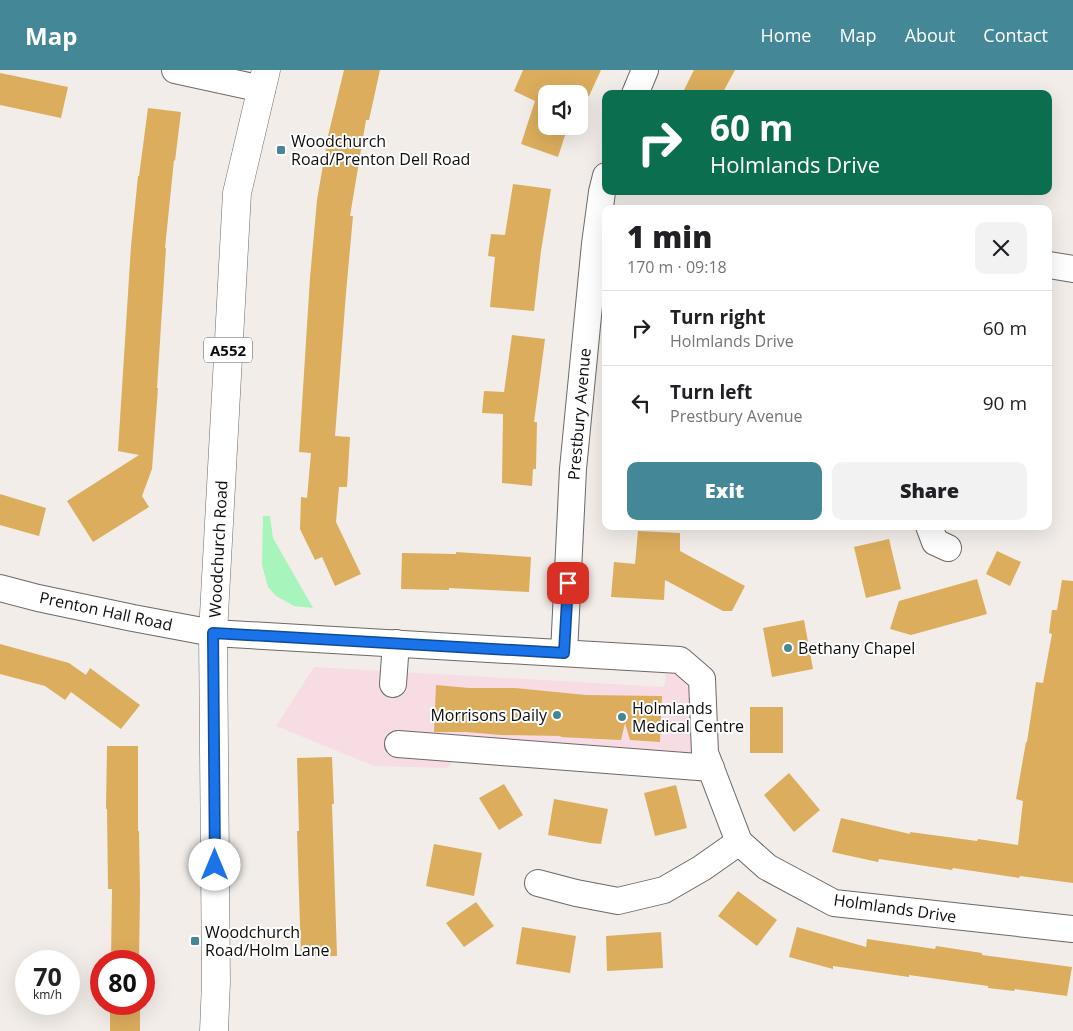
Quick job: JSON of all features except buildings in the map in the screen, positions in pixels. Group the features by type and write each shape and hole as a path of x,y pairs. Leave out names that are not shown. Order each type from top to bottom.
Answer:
{"highway":[{"name":"Woodchurch Road","path":"214,1031 216,982 213,633 237,193 264,80"}],"street":[{"path":"175,70 264,80"},
{"path":"637,90 645,70"},
{"name":"Prestbury Avenue","path":"564,653 573,469 595,244 602,227"},
{"path":"1052,266 1073,269"},
{"name":"Prenton Hall Road","path":"0,588 38,598 213,633"},
{"name":"Holmlands Drive","path":"213,633 680,660 702,680 705,753 739,842 767,867 834,903 1073,930"},
{"path":"394,684 396,643"},
{"path":"398,744 711,768"},
{"path":"533,884 618,901 664,890 702,868 739,842"}],"shaded area":[{"path":"314,667 664,687 666,674 680,672 695,682 698,774 457,756 447,768 374,766 276,726"}],"green space":[{"path":"263,516 270,516 273,538 313,608 294,606 276,596 268,587 262,565"}],"place":[{"name":"Woodchurch Road/Prenton Dell Road","path":"281,150"},
{"name":"Bethany Chapel","path":"788,648"},
{"name":"Morrisons Daily","path":"557,715"},
{"name":"Holmlands Medical Centre","path":"622,717"},
{"name":"Woodchurch Road/Holm Lane","path":"195,941"}],"route":[{"path":"215,865 213,633 564,653 568,583"}]}
